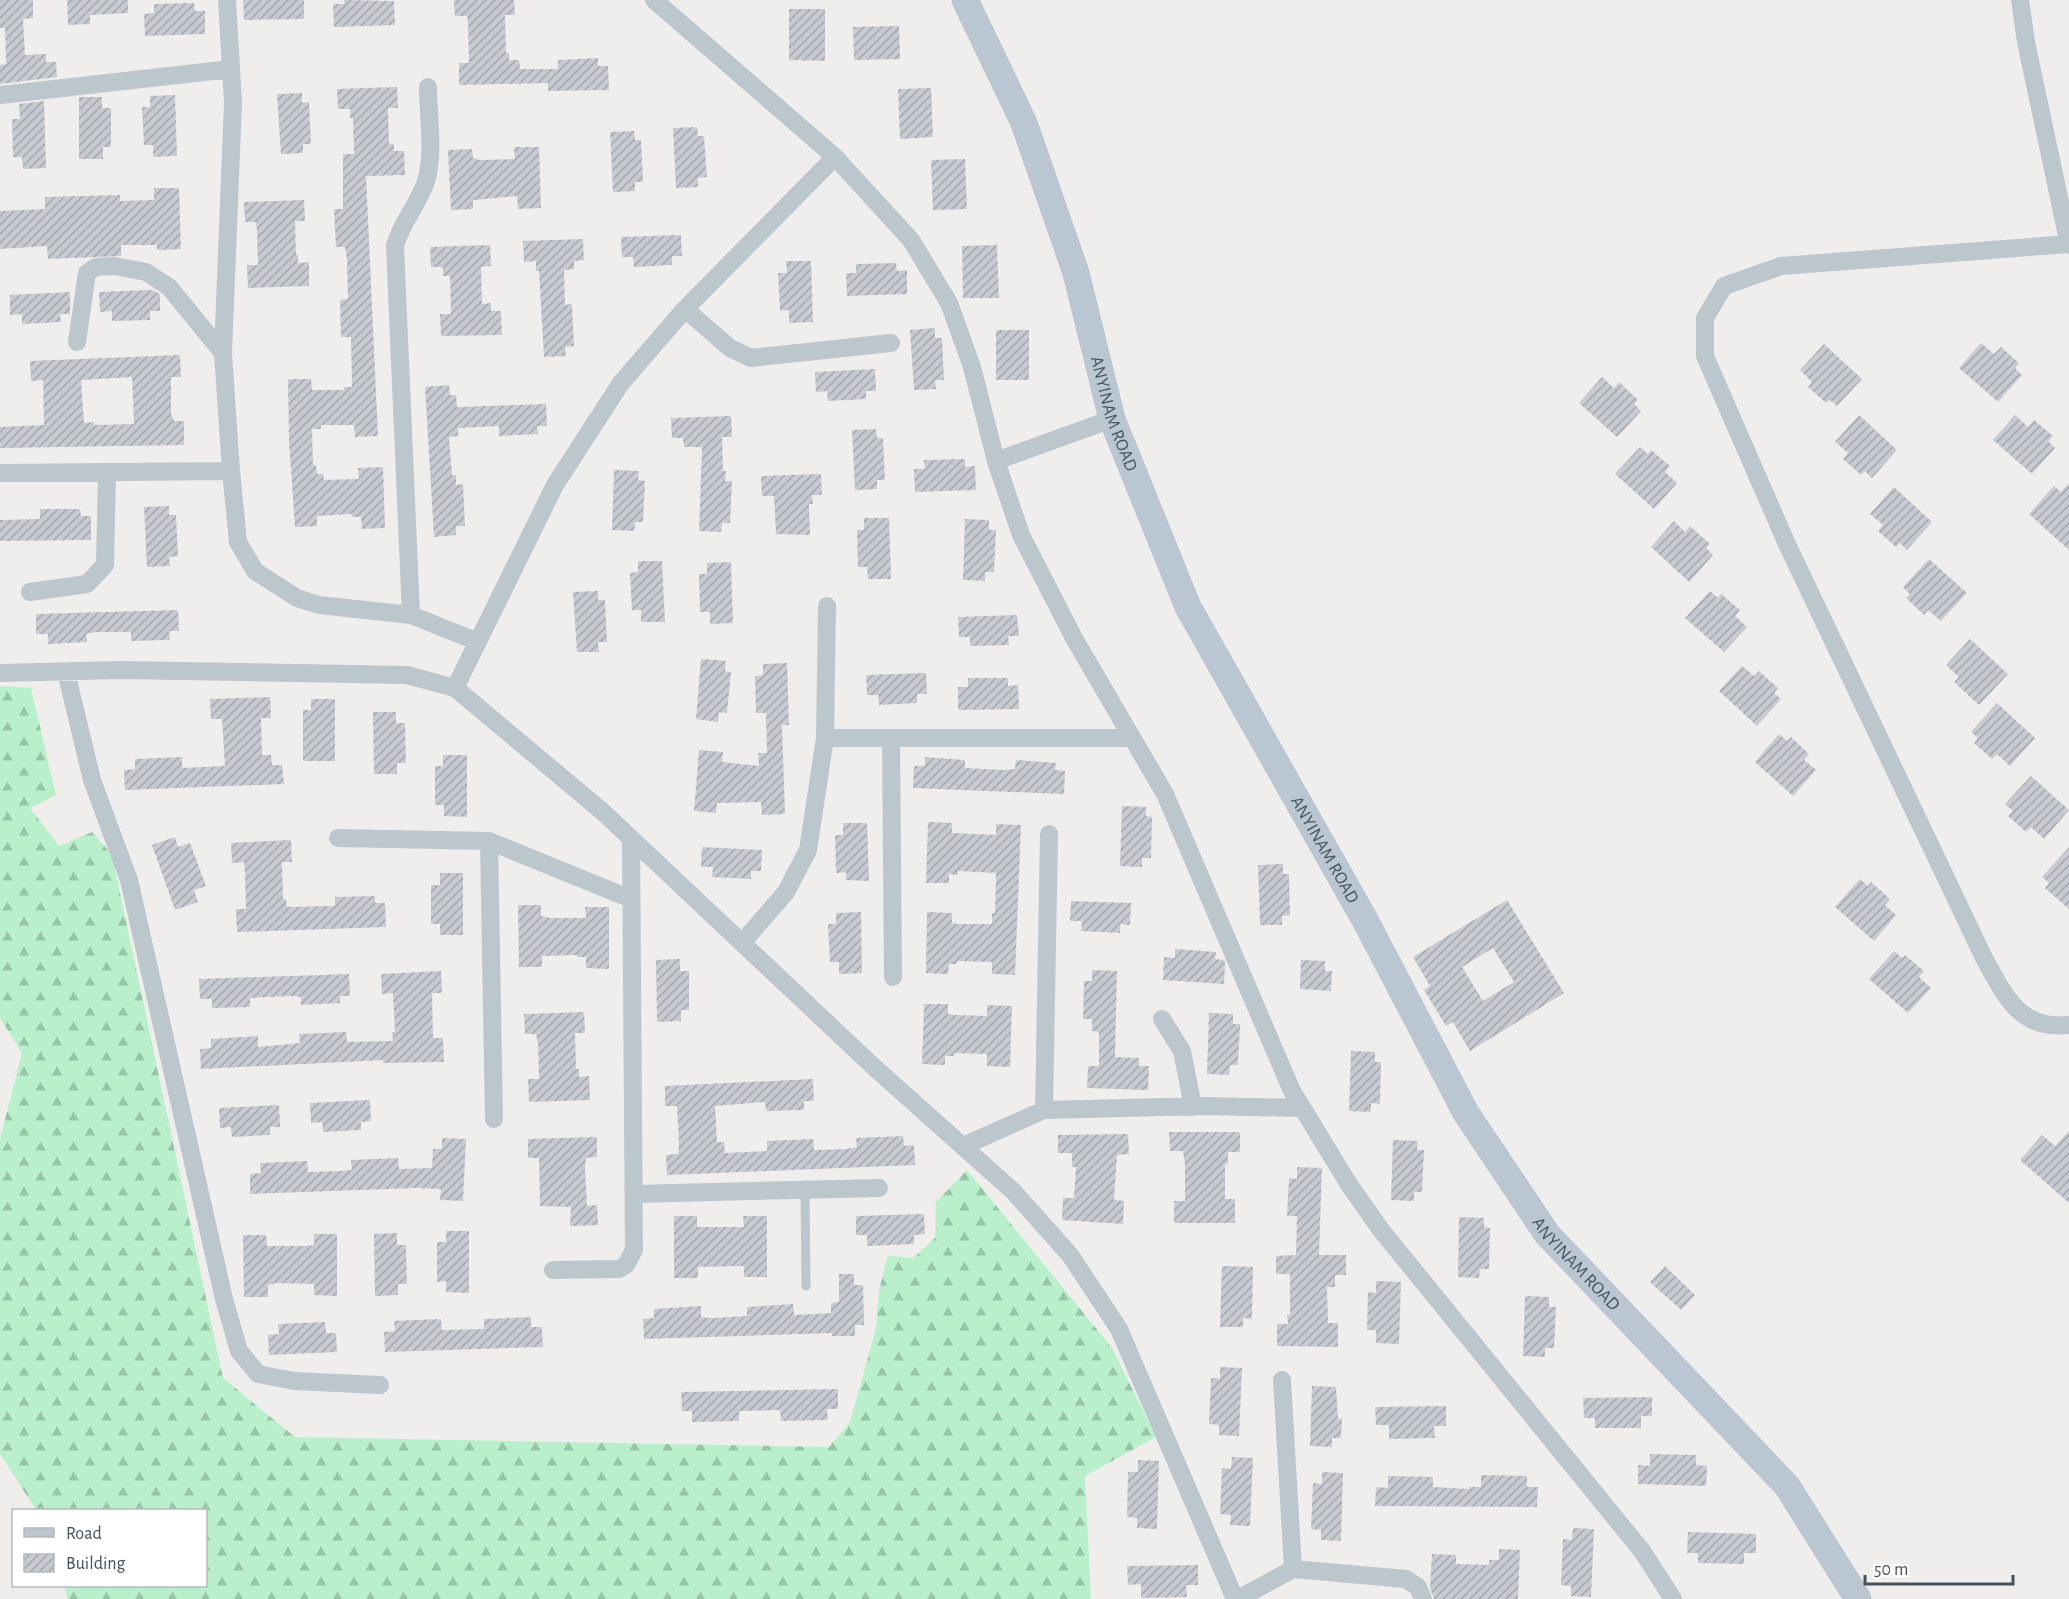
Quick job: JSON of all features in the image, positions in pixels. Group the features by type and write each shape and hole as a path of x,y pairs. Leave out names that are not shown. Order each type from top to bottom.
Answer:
{"street":[{"path":"227,0 233,102 223,353 238,542 255,571 297,598 319,605 411,615 478,642"},
{"path":"654,0 835,157 911,240 949,303 972,367 996,461 1021,535 1075,640 1165,794 1292,1091 1348,1183 1381,1230 1642,1551 1672,1599"},
{"name":"ANYINAM ROAD","path":"965,0 1024,123 1076,273 1112,419 1188,607 1365,920 1466,1113 1547,1234 1787,1486 1858,1599"},
{"path":"2020,0 2026,42 2069,244 1781,266 1724,286 1705,318 1705,357 1762,488 1984,958 2007,999 2028,1019 2050,1027 2069,1025"},
{"path":"0,95 231,69"},
{"path":"411,615 395,246 400,230 425,184 429,166 428,87"},
{"path":"455,688 555,485 621,383 685,309 835,157"},
{"path":"77,342 87,273 96,267 114,266 146,272 169,287 223,353"},
{"path":"685,309 730,348 751,358 891,343"},
{"path":"996,461 1112,419"},
{"path":"0,473 231,471"},
{"path":"30,592 87,584 105,565 107,472"},
{"path":"742,943 786,892 808,850 825,738 828,606"},
{"path":"0,673 120,670 407,675 455,688 630,839 1013,1191 1070,1255 1119,1329 1236,1599 1293,1569 1406,1579 1418,1587 1423,1599"},
{"path":"66,672 92,780 129,880 224,1299 239,1352 258,1374 294,1382 380,1385"},
{"path":"825,738 1132,738"},
{"path":"891,738 893,977"},
{"path":"1044,1110 1049,834"},
{"path":"338,838 489,841 631,899"},
{"path":"553,1270 620,1269 626,1265 634,1251 630,839"},
{"path":"489,841 494,1119"},
{"path":"1162,1019 1182,1051 1193,1107"},
{"path":"963,1146 1044,1110 1193,1107 1302,1108"},
{"path":"634,1194 879,1188"},
{"path":"1282,1380 1293,1569"}],"lane":[{"path":"805,1190 806,1286"}],"green space":[{"path":"0,686 31,688 56,795 30,808 59,846 92,832 112,855 223,1378 295,1437 829,1447 850,1422 876,1329 879,1290 888,1256 913,1258 935,1238 936,1202 967,1170 1112,1348 1156,1437 1085,1476 1091,1599 67,1599 65,1587 207,1587 207,1509 35,1509 0,1454 0,1139 22,1053 0,1018"}],"building":[{"path":"0,0 33,0 33,18 23,19 25,55 46,54 46,62 56,62 57,77 0,84 0,65 6,64 5,28 0,28"},
{"path":"67,0 128,0 128,13 90,15 90,24 68,25"},
{"path":"243,0 304,0 304,19 244,20"},
{"path":"344,0 394,1 395,25 334,27 333,4 344,4"},
{"path":"454,0 514,0 515,15 505,15 506,53 509,53 509,60 519,60 520,69 558,69 558,60 598,58 598,66 608,66 609,90 548,91 548,83 459,85 459,63 469,63 468,25 467,16 455,16"},
{"path":"194,3 195,11 205,11 205,34 145,36 144,14 154,13 154,4"},
{"path":"789,9 825,9 825,61 789,60"},
{"path":"899,26 900,59 854,60 853,27"},
{"path":"397,87 398,108 388,108 389,144 394,144 394,151 404,151 405,175 366,176 378,436 355,437 354,425 321,425 321,429 312,429 313,465 316,465 317,474 323,474 324,480 359,479 358,468 383,467 385,528 362,529 361,517 352,517 352,514 317,516 317,526 295,527 289,441 288,379 311,379 312,390 344,390 344,387 352,387 351,337 341,337 340,300 348,299 347,259 345,247 336,247 334,209 343,209 343,154 354,154 353,118 350,118 350,109 338,109 337,89"},
{"path":"931,88 933,137 900,139 898,89"},
{"path":"302,93 302,103 309,102 311,144 303,144 303,153 281,154 277,94"},
{"path":"175,95 177,156 153,157 153,145 144,145 142,107 150,107 150,96"},
{"path":"79,97 102,97 102,108 111,108 111,147 103,147 103,159 79,159"},
{"path":"44,101 46,168 23,169 22,157 13,157 12,119 20,119 19,104"},
{"path":"697,127 698,136 704,136 707,177 698,178 698,187 676,188 673,128"},
{"path":"634,131 635,140 641,140 643,182 635,182 635,191 613,192 610,132"},
{"path":"514,147 539,147 541,208 518,209 517,196 473,200 473,209 451,210 448,150 472,149 473,158 480,160 515,159"},
{"path":"965,159 967,209 933,210 931,160"},
{"path":"154,188 179,188 181,249 157,250 157,245 121,245 121,256 48,259 47,246 0,249 0,211 45,209 45,197 120,195 120,201 154,200"},
{"path":"304,200 305,221 295,221 296,255 298,255 298,263 309,262 309,286 248,288 247,265 258,265 257,231 256,222 245,222 244,202"},
{"path":"681,235 682,256 672,256 672,265 634,267 633,257 622,257 621,237"},
{"path":"583,239 584,260 574,261 574,269 564,270 565,305 572,304 574,346 565,347 566,356 544,357 539,271 536,271 536,261 524,262 523,241"},
{"path":"490,245 491,266 481,267 482,304 491,303 491,311 501,311 502,335 441,336 440,314 451,314 450,276 443,276 443,267 431,267 430,247"},
{"path":"997,245 999,298 963,298 962,246"},
{"path":"786,261 811,261 813,322 789,323 789,310 780,311 778,273 787,273"},
{"path":"896,263 897,271 907,270 907,294 847,296 846,273 856,273 856,264"},
{"path":"152,290 160,294 160,311 150,311 150,320 112,321 112,311 100,312 99,292"},
{"path":"70,292 70,314 60,314 61,322 22,324 22,314 10,315 10,295"},
{"path":"935,328 935,338 942,338 944,380 935,380 936,389 914,390 910,330"},
{"path":"996,330 1029,330 1029,380 996,380"},
{"path":"1981,343 1994,354 2001,347 2019,363 2015,368 2022,375 1998,402 1959,368"},
{"path":"1824,344 1862,379 1837,406 1830,400 1826,403 1808,387 1812,382 1800,370"},
{"path":"180,355 181,377 171,377 171,414 174,421 184,421 184,445 0,448 0,427 44,425 43,380 31,381 30,361","holes":["132,377 134,424 84,423 81,380"]},
{"path":"875,369 876,391 866,391 866,399 828,401 827,391 816,392 815,372"},
{"path":"1602,377 1614,388 1619,382 1638,400 1634,404 1641,411 1617,437 1579,403"},
{"path":"449,385 450,395 456,395 457,407 546,404 547,426 537,426 538,434 499,436 499,426 458,428 458,436 449,437 452,475 456,475 456,485 463,484 465,526 456,526 456,535 434,537 425,387"},
{"path":"1859,415 1897,450 1872,478 1865,471 1861,475 1843,459 1848,453 1835,442"},
{"path":"2015,415 2028,427 2034,420 2053,436 2048,441 2055,448 2032,474 1993,440"},
{"path":"731,416 732,437 722,437 725,481 732,481 730,523 722,523 721,532 699,531 702,447 684,447 683,438 672,438 671,418"},
{"path":"876,429 877,438 883,438 885,480 877,480 877,489 855,490 852,430"},
{"path":"1640,447 1648,454 1651,450 1670,466 1665,472 1677,483 1654,509 1615,474"},
{"path":"965,459 965,467 975,466 976,490 915,492 914,469 925,469 924,460"},
{"path":"614,470 639,471 638,480 645,481 643,522 635,522 634,531 612,530"},
{"path":"821,474 822,495 812,495 813,504 809,504 810,535 776,534 774,496 762,496 761,476"},
{"path":"2069,483 2069,550 2029,514 2054,486 2061,492"},
{"path":"1894,487 1932,522 1907,550 1900,543 1896,547 1878,531 1883,525 1870,514"},
{"path":"169,506 169,515 176,515 178,556 169,557 170,566 147,567 144,507"},
{"path":"40,509 80,509 81,516 91,516 91,540 0,541 0,520 40,519"},
{"path":"864,518 889,518 891,579 868,579 867,567 858,567 857,530 864,530"},
{"path":"965,519 989,520 989,530 996,530 994,572 985,572 985,581 963,580"},
{"path":"1674,521 1685,532 1690,526 1710,544 1706,548 1713,555 1689,582 1651,547"},
{"path":"1929,559 1967,593 1941,621 1928,610 1924,615 1906,598 1910,594 1903,587"},
{"path":"638,561 662,561 665,622 641,622 641,610 632,610 630,573 638,572"},
{"path":"731,562 733,623 710,624 710,612 700,612 699,574 707,574 707,563"},
{"path":"598,591 598,600 605,600 607,642 598,642 599,652 577,652 573,592"},
{"path":"1710,591 1718,598 1721,594 1740,610 1735,616 1747,627 1724,652 1685,618"},
{"path":"178,610 179,631 169,631 170,640 131,641 131,632 96,632 86,634 87,642 48,644 48,634 36,634 36,614"},
{"path":"1017,615 1019,636 1008,636 1009,645 970,646 970,637 959,637 958,617"},
{"path":"1970,639 2008,674 1979,705 1954,682 1959,677 1946,665"},
{"path":"701,659 726,661 725,671 731,672 727,713 719,712 718,722 696,719"},
{"path":"787,663 789,725 782,725 785,814 762,815 761,802 717,803 716,813 694,811 699,750 723,752 722,762 759,766 758,753 767,753 766,713 756,713 755,676 763,675 763,664"},
{"path":"1742,666 1754,676 1759,671 1778,688 1774,693 1781,699 1757,726 1719,691"},
{"path":"926,673 927,694 917,694 917,703 879,705 878,695 867,695 866,675"},
{"path":"968,678 1008,678 1008,686 1018,685 1019,709 958,710 958,687 968,687"},
{"path":"270,697 271,718 261,718 262,755 271,755 272,765 282,765 284,784 125,790 124,770 135,769 135,759 182,757 182,768 225,766 222,719 211,719 210,699"},
{"path":"311,699 335,699 335,761 303,761 303,710 311,710"},
{"path":"1997,703 2035,738 2010,766 1997,754 1992,759 1974,743 1978,738 1971,732"},
{"path":"373,712 396,712 396,723 405,723 406,763 397,763 397,774 374,774"},
{"path":"1779,734 1787,741 1791,737 1809,754 1804,760 1816,770 1793,796 1755,762"},
{"path":"443,755 467,755 467,817 444,816 444,805 435,805 435,766 443,766"},
{"path":"925,757 965,760 965,768 1004,770 1015,769 1016,760 1056,763 1055,770 1065,771 1064,794 913,788 914,766 925,766"},
{"path":"2031,776 2069,810 2044,839 2031,827 2026,832 2008,816 2013,811 2005,804"},
{"path":"1122,806 1146,807 1146,816 1152,817 1151,858 1142,858 1142,867 1120,866"},
{"path":"928,822 952,823 952,833 996,835 996,824 1021,825 1015,975 992,974 992,962 957,961 957,964 949,964 948,974 926,973 927,912 952,913 952,923 992,924 992,913 995,913 996,873 958,871 958,875 949,874 949,883 926,883"},
{"path":"843,823 867,823 869,881 846,880 846,872 836,873 835,835 843,835"},
{"path":"175,837 178,847 190,843 206,886 194,890 198,902 175,910 152,845"},
{"path":"291,840 292,862 282,862 283,899 286,899 287,907 335,906 335,897 375,896 375,903 385,903 386,927 237,932 236,909 246,909 245,872 244,862 232,863 231,843"},
{"path":"702,847 762,850 761,871 751,871 751,879 712,877 713,867 701,867"},
{"path":"2069,847 2069,909 2045,888 2049,883 2042,877"},
{"path":"1283,864 1283,874 1289,874 1290,915 1282,916 1282,925 1260,925 1258,865"},
{"path":"440,873 463,873 463,935 440,935 440,924 431,924 431,885 440,885"},
{"path":"1860,879 1868,886 1871,882 1890,899 1885,905 1896,915 1874,941 1835,907"},
{"path":"1507,900 1564,993 1470,1051 1453,1022 1446,1026 1424,990 1430,986 1413,957","holes":["1493,948 1514,982 1483,1001 1462,967"]},
{"path":"1071,901 1131,903 1130,925 1120,924 1120,933 1081,931 1082,921 1070,921"},
{"path":"518,905 541,905 541,916 550,918 586,918 585,907 609,907 609,969 586,968 586,957 577,957 577,955 542,956 542,967 519,967"},
{"path":"861,912 862,973 839,974 839,962 830,962 828,924 836,924 836,913"},
{"path":"1175,949 1216,952 1215,959 1224,960 1225,963 1224,984 1163,980 1164,957 1175,958"},
{"path":"1894,951 1902,958 1905,955 1924,971 1919,977 1931,988 1908,1013 1869,979"},
{"path":"680,959 680,971 689,971 689,1010 681,1010 681,1021 657,1022 656,960"},
{"path":"1301,960 1325,961 1325,971 1332,971 1331,991 1300,989"},
{"path":"1092,970 1117,971 1115,1057 1139,1058 1139,1066 1149,1066 1148,1090 1087,1088 1088,1066 1099,1066 1099,1032 1092,1031 1092,1019 1083,1019 1084,981 1092,981"},
{"path":"441,971 442,993 432,993 433,1038 443,1038 444,1062 383,1063 383,1060 201,1069 200,1049 211,1048 211,1039 258,1036 258,1047 300,1043 299,1034 346,1032 347,1042 393,1041 392,1032 395,1032 393,993 382,994 381,974"},
{"path":"349,974 350,996 340,996 340,1003 301,1005 301,997 290,996 250,998 250,1007 212,1008 212,999 200,999 199,979"},
{"path":"924,1004 948,1004 948,1014 987,1016 987,1005 1012,1006 1010,1067 987,1066 987,1054 954,1053 954,1056 945,1056 945,1065 922,1064"},
{"path":"584,1012 585,1033 575,1033 576,1069 579,1069 579,1077 589,1076 590,1100 529,1102 528,1079 539,1079 538,1043 536,1034 525,1034 524,1014"},
{"path":"1209,1013 1233,1014 1233,1024 1240,1024 1238,1065 1230,1065 1229,1075 1207,1074"},
{"path":"1351,1051 1375,1052 1375,1062 1381,1062 1380,1104 1371,1103 1371,1112 1349,1111"},
{"path":"813,1079 814,1101 804,1101 804,1110 766,1111 765,1102 715,1106 717,1142 724,1142 725,1153 767,1151 767,1141 813,1139 814,1150 846,1149 857,1147 856,1138 903,1136 904,1146 914,1145 915,1165 667,1175 666,1155 678,1154 679,1144 677,1106 665,1106 665,1086"},
{"path":"370,1100 371,1121 361,1122 361,1130 323,1132 322,1122 311,1123 310,1103"},
{"path":"279,1105 280,1127 270,1127 270,1135 232,1137 231,1127 220,1128 219,1108"},
{"path":"2069,1131 2069,1203 2020,1160 2042,1135 2055,1146"},
{"path":"1169,1132 1240,1132 1240,1152 1228,1152 1228,1164 1225,1164 1225,1199 1235,1199 1235,1223 1174,1223 1174,1201 1185,1201 1185,1165 1183,1151 1170,1151"},
{"path":"1128,1134 1129,1154 1117,1155 1114,1200 1124,1201 1123,1224 1062,1220 1063,1198 1074,1198 1076,1167 1072,1167 1072,1153 1058,1153 1058,1135"},
{"path":"597,1137 597,1157 586,1158 585,1168 587,1206 597,1205 598,1225 570,1226 571,1207 540,1206 539,1158 528,1158 528,1139"},
{"path":"442,1138 466,1139 463,1201 440,1200 441,1189 416,1188 250,1194 250,1174 261,1173 260,1163 307,1161 308,1172 340,1171 352,1170 351,1160 398,1158 399,1169 432,1168 433,1149 442,1149"},
{"path":"1393,1140 1418,1141 1417,1150 1424,1150 1422,1192 1414,1192 1414,1201 1391,1200"},
{"path":"1297,1167 1322,1168 1319,1255 1346,1255 1346,1275 1335,1275 1335,1287 1327,1287 1328,1323 1338,1323 1338,1347 1277,1346 1277,1324 1288,1324 1287,1315 1290,1315 1290,1274 1276,1274 1276,1256 1296,1255 1297,1216 1287,1216 1289,1178 1297,1179"},
{"path":"924,1214 925,1234 914,1235 914,1244 867,1246 867,1235 856,1235 856,1216"},
{"path":"674,1216 697,1216 697,1227 744,1227 743,1216 767,1216 767,1277 744,1277 744,1266 698,1267 698,1278 674,1278"},
{"path":"1459,1217 1484,1218 1484,1227 1490,1228 1489,1269 1480,1269 1479,1278 1458,1277"},
{"path":"446,1231 469,1231 469,1293 446,1292 446,1281 437,1282 437,1242 446,1242"},
{"path":"397,1233 397,1245 406,1245 407,1284 398,1284 398,1295 375,1296 374,1234"},
{"path":"314,1234 337,1234 337,1296 314,1295 314,1284 276,1283 268,1285 268,1297 244,1297 243,1235 266,1235 267,1246 305,1246 314,1245"},
{"path":"1222,1266 1253,1267 1252,1319 1243,1318 1243,1327 1220,1327"},
{"path":"1665,1266 1695,1295 1681,1310 1650,1282"},
{"path":"839,1274 854,1274 854,1285 863,1285 864,1325 855,1325 855,1336 832,1336 832,1333 644,1339 643,1319 654,1318 654,1309 701,1306 701,1317 712,1318 747,1316 747,1307 793,1304 794,1315 831,1313 831,1303 839,1302"},
{"path":"1376,1281 1401,1282 1399,1344 1376,1343 1376,1330 1367,1330 1368,1292 1376,1293"},
{"path":"1525,1296 1549,1297 1549,1307 1556,1307 1554,1348 1545,1348 1545,1357 1523,1356"},
{"path":"531,1317 531,1327 542,1327 543,1347 385,1352 384,1332 395,1331 394,1321 441,1319 442,1330 484,1329 484,1319"},
{"path":"325,1322 326,1333 336,1333 337,1352 269,1355 268,1335 279,1334 278,1324"},
{"path":"1220,1367 1242,1368 1239,1436 1219,1435 1219,1425 1209,1424 1211,1378 1220,1379"},
{"path":"1312,1386 1336,1387 1338,1419 1342,1419 1341,1438 1332,1438 1332,1447 1310,1446"},
{"path":"838,1389 838,1409 827,1409 828,1420 781,1421 780,1410 739,1411 739,1421 692,1422 692,1411 682,1411 681,1392"},
{"path":"1652,1397 1652,1416 1641,1416 1641,1428 1595,1428 1595,1418 1584,1418 1583,1398"},
{"path":"1446,1406 1446,1426 1434,1426 1435,1438 1389,1439 1389,1425 1376,1425 1375,1407"},
{"path":"1650,1454 1696,1455 1696,1465 1707,1466 1706,1486 1638,1484 1638,1465 1650,1466"},
{"path":"1232,1457 1253,1458 1250,1526 1230,1525 1231,1515 1220,1514 1222,1468 1231,1469"},
{"path":"1138,1460 1159,1461 1157,1529 1137,1528 1137,1518 1127,1517 1128,1472 1138,1472"},
{"path":"1322,1472 1343,1473 1341,1541 1321,1540 1321,1530 1311,1529 1313,1483 1322,1484"},
{"path":"1481,1475 1527,1476 1527,1487 1538,1487 1537,1507 1375,1506 1376,1487 1388,1488 1388,1476 1433,1477 1433,1487 1469,1489 1469,1487 1481,1487"},
{"path":"1573,1528 1594,1529 1591,1597 1571,1596 1571,1586 1561,1585 1563,1539 1572,1540"},
{"path":"1688,1532 1756,1534 1756,1553 1744,1553 1744,1564 1698,1563 1698,1553 1687,1553"},
{"path":"1499,1549 1520,1550 1518,1599 1434,1599 1430,1588 1432,1554 1456,1555 1456,1564 1489,1565 1489,1560 1499,1560"},
{"path":"1198,1565 1198,1585 1186,1585 1187,1597 1141,1598 1141,1584 1128,1585 1127,1566"}]}
